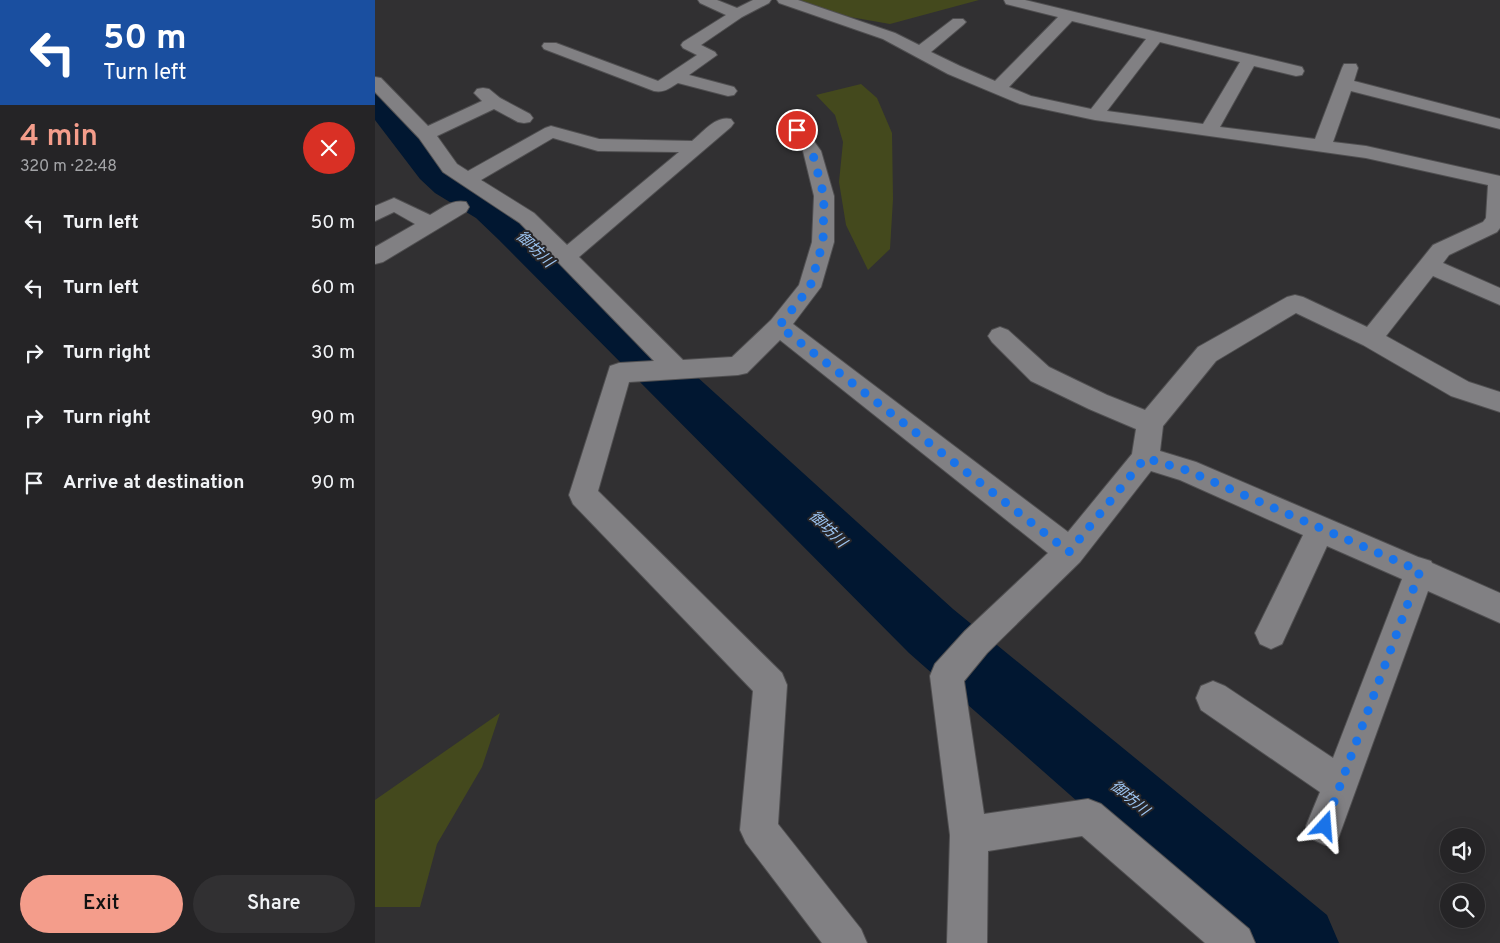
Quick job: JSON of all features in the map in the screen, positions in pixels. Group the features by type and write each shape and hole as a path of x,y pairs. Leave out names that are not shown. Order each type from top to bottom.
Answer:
{"street":[{"path":"705,0 737,14"},
{"path":"550,46 661,87 709,54 689,45 737,14 764,0"},
{"path":"784,0 889,36 954,70 1026,100 1095,115 1366,152 1499,182 1496,218 1491,228 1441,250 1371,339"},
{"path":"1011,1 1296,71"},
{"path":"997,89 1069,16"},
{"path":"921,52 958,22"},
{"path":"1095,115 1155,37"},
{"path":"1208,131 1249,60"},
{"path":"1322,146 1351,67"},
{"path":"676,77 728,91"},
{"path":"375,82 425,134 451,168 527,218 566,257 666,370"},
{"path":"1345,84 1500,124"},
{"path":"425,134 488,97 524,118"},
{"path":"566,257 725,123"},
{"path":"797,130 812,151 824,196 823,242 810,287 779,326 738,366 619,373 583,495 770,685 759,830 847,943"},
{"path":"468,179 551,132 598,145 697,147"},
{"path":"375,214 394,204 429,224"},
{"path":"375,257 459,207"},
{"path":"1430,266 1500,297"},
{"path":"967,943 969,835 947,676 966,654 1069,552 1145,458 1150,423 1207,354 1295,303 1371,339 1460,389 1500,402"},
{"path":"779,326 1069,552"},
{"path":"999,336 1039,374 1098,402 1150,423"},
{"path":"1145,458 1186,470 1420,571 1500,608"},
{"path":"1271,633 1321,528"},
{"path":"1325,826 1420,571"},
{"path":"1213,698 1340,784"},
{"path":"969,835 1088,816 1235,943"}],"green space":[{"path":"797,0 979,0 890,24 850,17"},
{"path":"861,84 877,98 892,133 893,199 890,249 868,270 846,225 839,182 843,142 835,115 816,95"},
{"path":"500,713 482,767 437,844 420,907 375,907 375,800"}],"waterway":[{"name":"御坊川","path":"375,97 434,171 449,184 490,209 514,230 931,631 1299,943"}],"route":[{"path":"797,130 812,151 824,196 823,242 810,287 779,326 1069,552 1145,458 1186,470 1420,571 1325,826"}]}
